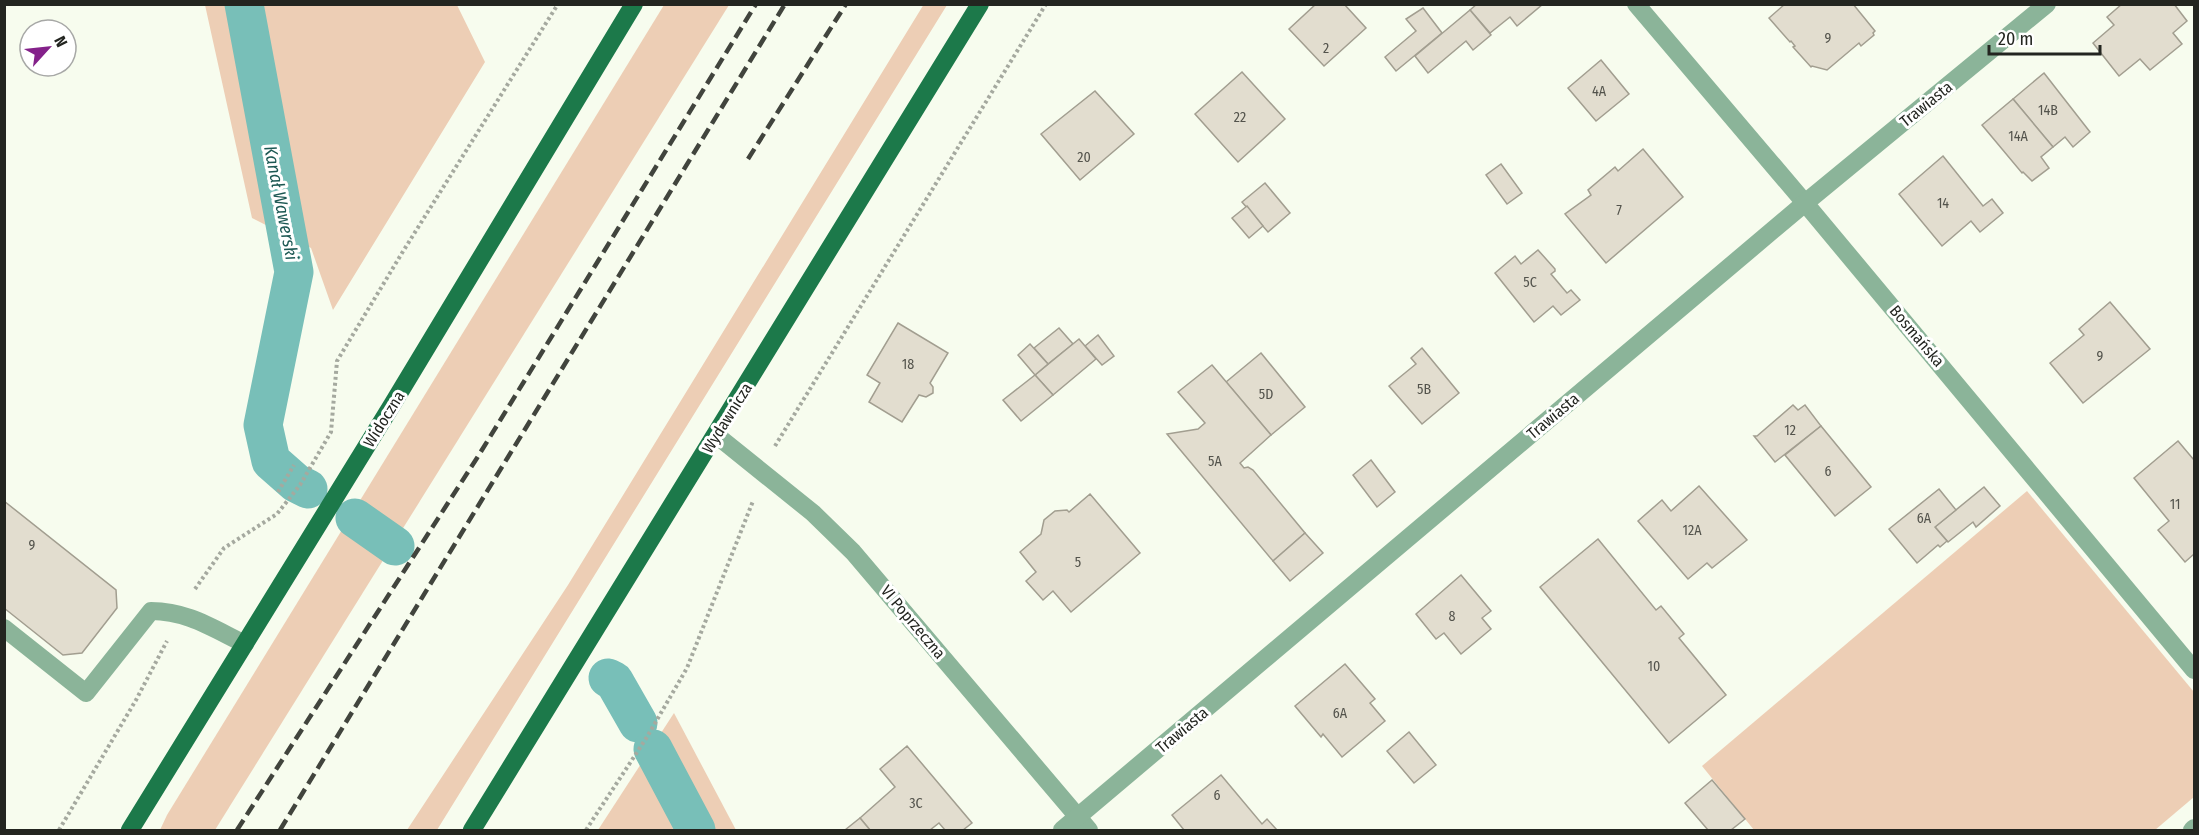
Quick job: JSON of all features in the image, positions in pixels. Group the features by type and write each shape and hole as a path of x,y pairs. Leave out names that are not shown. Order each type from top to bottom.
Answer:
{"main road":[{"name":"Widoczna","path":"130,831 392,405 634,4"},
{"name":"Wydawnicza","path":"472,831 980,4"}],"street":[{"name":"Bosmańska","path":"1636,4 1805,202 2194,670"},
{"name":"Trawiasta","path":"1062,831 1083,824 1805,202 2047,4"},
{"name":"VI Poprzeczna","path":"716,435 813,513 853,552 1083,824"},
{"path":"4,628 86,693 151,611 182,614 245,644"}],"path":[{"path":"59,831 136,700 198,582 224,548 277,514 300,485 331,432 337,361 558,4"},
{"path":"586,831 647,737 687,669 777,442 1046,4"},
{"path":"278,492 294,465"}],"shaded area":[{"path":"924,4 947,5 437,830 407,830 568,585"},
{"path":"205,5 457,5 485,62 333,310 311,248 252,218"},
{"path":"664,5 729,5 215,830 160,830 167,815"},
{"path":"2027,491 2194,692 2194,797 2155,830 1754,830 1702,766"},
{"path":"674,713 736,830 598,830"}],"building":[{"path":"1316,4 1344,4 1366,28 1324,66 1289,29"},
{"path":"1477,4 1543,4 1517,26 1510,17 1490,33 1470,10"},
{"path":"1785,4 1853,4 1875,31 1874,35 1861,46 1859,43 1827,70 1811,67 1769,18"},
{"path":"2122,4 2174,4 2187,21 2173,33 2182,44 2150,70 2140,59 2119,76 2093,43 2114,25 2107,17"},
{"path":"1423,8 1442,33 1396,71 1385,57 1416,31 1406,19"},
{"path":"1470,10 1491,35 1473,50 1466,41 1428,73 1415,56"},
{"path":"1601,60 1629,94 1596,121 1568,88"},
{"path":"1242,72 1285,119 1238,162 1195,114"},
{"path":"2044,73 2090,132 2073,147 2065,137 2053,147 2013,99"},
{"path":"1095,91 1134,134 1080,180 1041,134"},
{"path":"2013,99 2053,147 2041,157 2049,168 2032,181 2022,173 1982,125"},
{"path":"1643,149 1683,197 1606,263 1565,214 1591,195 1588,190 1615,167 1618,171"},
{"path":"1943,156 1983,206 1992,199 2003,213 1980,232 1971,221 1942,246 1899,194"},
{"path":"1501,164 1522,193 1507,204 1486,175"},
{"path":"1265,183 1290,213 1268,232 1242,202"},
{"path":"1247,206 1263,226 1249,238 1232,218"},
{"path":"1538,250 1555,269 1551,274 1567,293 1571,290 1580,300 1561,315 1553,306 1534,322 1495,273 1515,256 1521,264"},
{"path":"2110,302 2150,349 2083,403 2050,363 2084,335 2079,329"},
{"path":"898,323 948,353 930,383 933,393 926,397 919,395 902,422 869,402 880,383 867,375"},
{"path":"1059,328 1073,344 1048,364 1034,348"},
{"path":"1098,335 1114,356 1102,365 1085,346"},
{"path":"1079,339 1096,359 1053,395 1035,375"},
{"path":"1030,344 1048,364 1035,375 1018,355"},
{"path":"1422,348 1459,393 1422,424 1389,386 1416,364 1411,358"},
{"path":"1261,353 1305,407 1271,435 1226,382"},
{"path":"1212,365 1271,435 1240,463 1244,468 1248,467 1253,470 1305,533 1273,561 1167,434 1198,429 1205,423 1178,392"},
{"path":"1035,375 1053,395 1021,421 1003,400"},
{"path":"1793,405 1798,410 1805,405 1821,426 1775,462 1754,436 1757,436"},
{"path":"1821,426 1871,487 1835,516 1785,455"},
{"path":"2178,441 2194,460 2194,554 2185,562 2158,530 2169,521 2134,478"},
{"path":"1371,460 1395,492 1377,507 1353,475"},
{"path":"1699,486 1747,540 1712,568 1707,563 1688,579 1638,521 1662,500 1671,511"},
{"path":"1984,487 2000,506 1976,527 1973,522 1948,542 1935,527"},
{"path":"1939,489 1956,510 1935,527 1947,541 1940,547 1938,545 1917,563 1889,529"},
{"path":"1090,494 1140,553 1071,612 1053,591 1043,600 1026,581 1036,572 1020,552 1041,534 1044,520 1055,511 1067,510 1069,512"},
{"path":"4,501 116,590 117,608 82,653 63,655 4,608"},
{"path":"1305,533 1323,553 1290,581 1273,561"},
{"path":"1598,539 1656,610 1661,606 1684,634 1679,638 1726,695 1669,743 1540,587"},
{"path":"1461,575 1491,611 1482,618 1491,629 1461,654 1444,633 1436,639 1416,614"},
{"path":"1345,664 1375,699 1370,703 1385,721 1342,757 1323,734 1321,737 1295,706"},
{"path":"1409,732 1436,765 1414,783 1387,751"},
{"path":"907,746 972,823 963,830 945,830 939,823 930,830 870,830 860,818 895,787 880,769"},
{"path":"1221,775 1262,824 1267,819 1277,830 1184,830 1172,815"},
{"path":"1712,780 1745,819 1731,830 1708,830 1685,803"},
{"path":"860,818 870,830 845,830"}],"waterway":[{"name":"Kanał Wawerski","path":"244,4 294,272 263,425 271,461 296,483 308,489"},
{"name":"Kanał Wawerski","path":"355,518 395,546"},
{"name":"Kanał Wawerski","path":"608,678 614,681 638,723"},
{"name":"Kanał Wawerski","path":"653,749 696,830"}],"railway":[{"path":"237,830 477,458 756,4"},
{"path":"280,830 785,4"},
{"path":"748,159 846,4"}]}
